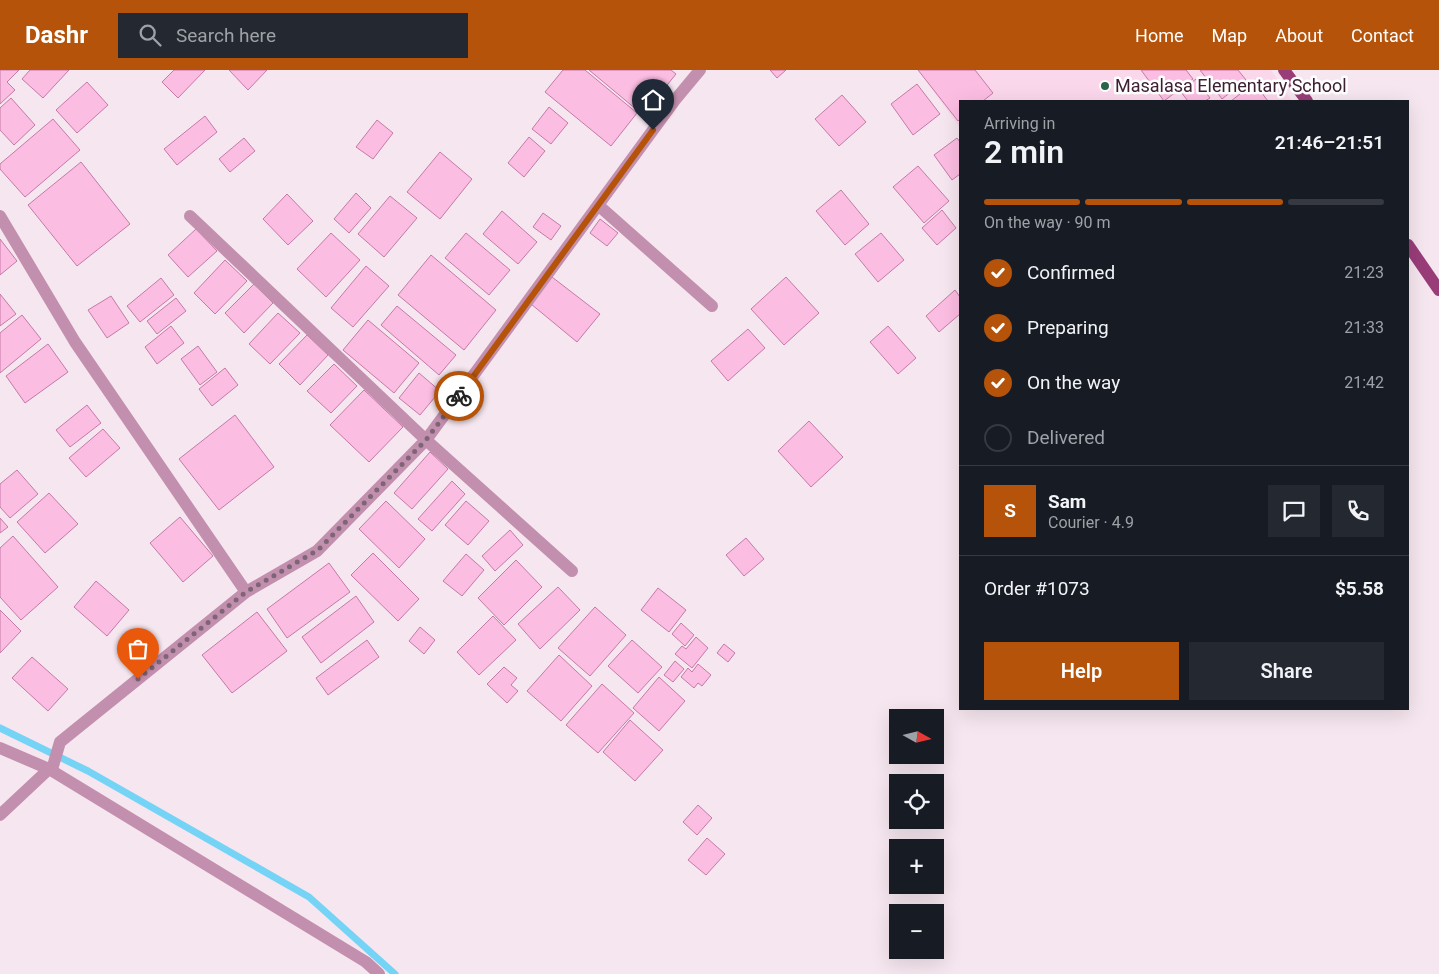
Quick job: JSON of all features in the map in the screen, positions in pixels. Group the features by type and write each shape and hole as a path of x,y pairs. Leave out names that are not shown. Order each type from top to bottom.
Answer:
{"main road":[{"path":"1284,70 1306,100"},
{"path":"1409,246 1439,290"}],"street":[{"path":"0,814 51,768 60,742 246,592 318,550 426,440 675,100 700,70"},
{"path":"598,205 712,306"},
{"path":"0,216 75,342 246,592"},
{"path":"190,216 426,440 572,571"},
{"path":"0,748 51,768 366,962 379,974"}],"shaded area":[{"name":"Masalasa Elementary School","path":"918,70 1271,70 1291,100 959,100 959,127"}],"building":[{"path":"0,70 19,70 7,82 15,90 0,104"},
{"path":"30,70 69,70 43,98 22,79"},
{"path":"174,70 205,70 178,98 162,82"},
{"path":"229,70 267,70 248,90"},
{"path":"563,70 585,70 637,113 611,146 545,92"},
{"path":"589,70 671,70 676,74 643,115"},
{"path":"770,70 786,70 777,78"},
{"path":"918,70 975,70 993,93 984,100 959,100 958,121"},
{"path":"1141,70 1186,70 1193,79 1163,100"},
{"path":"1200,70 1238,70 1246,80 1222,99"},
{"path":"1196,79 1210,98 1207,100 1187,100 1180,91"},
{"path":"87,82 108,105 77,133 56,110"},
{"path":"1254,83 1267,100 1232,100"},
{"path":"917,84 940,114 913,135 891,104"},
{"path":"842,95 866,122 839,146 815,119"},
{"path":"11,98 35,125 14,145 0,130 0,108"},
{"path":"549,107 568,123 551,144 532,129"},
{"path":"205,116 217,132 177,165 164,149"},
{"path":"53,119 80,150 25,197 0,169 0,164"},
{"path":"377,120 393,133 373,159 356,147"},
{"path":"529,137 545,151 524,177 508,163"},
{"path":"244,138 255,151 230,172 219,159"},
{"path":"957,138 959,141 959,175 952,180 934,155"},
{"path":"440,152 472,179 440,219 407,192"},
{"path":"81,162 130,224 77,266 28,205"},
{"path":"918,166 949,201 924,223 893,187"},
{"path":"841,190 869,224 845,245 816,211"},
{"path":"356,193 371,208 349,233 334,219"},
{"path":"287,194 313,221 288,245 263,219"},
{"path":"390,196 417,218 384,257 358,234"},
{"path":"942,210 956,228 937,245 922,228"},
{"path":"502,211 537,242 518,264 483,234"},
{"path":"543,213 561,226 551,240 533,227"},
{"path":"600,219 618,233 607,246 590,233"},
{"path":"196,229 217,251 188,277 168,255"},
{"path":"331,233 360,260 326,297 297,269"},
{"path":"466,233 510,270 489,295 445,258"},
{"path":"881,233 904,260 878,282 855,254"},
{"path":"0,239 17,261 0,275"},
{"path":"431,255 496,310 464,350 398,295"},
{"path":"225,260 247,281 215,314 194,293"},
{"path":"366,266 389,286 353,327 331,308"},
{"path":"552,277 600,314 577,342 531,304"},
{"path":"786,277 819,313 784,345 751,309"},
{"path":"161,278 174,295 140,322 127,306"},
{"path":"254,284 273,303 244,333 225,313"},
{"path":"955,290 959,296 959,315 939,332 926,316"},
{"path":"0,294 16,314 0,326"},
{"path":"111,296 129,323 107,338 88,310"},
{"path":"176,298 186,311 157,334 147,321"},
{"path":"397,306 456,355 439,375 381,325"},
{"path":"278,313 300,333 270,364 249,344"},
{"path":"22,315 41,339 0,373 0,333"},
{"path":"368,320 419,363 394,393 343,350"},
{"path":"171,326 184,343 157,364 145,347"},
{"path":"888,326 916,358 898,374 870,342"},
{"path":"748,329 765,348 728,381 711,361"},
{"path":"307,335 328,355 300,385 279,364"},
{"path":"48,344 68,372 25,403 6,376"},
{"path":"198,346 217,372 200,385 181,359"},
{"path":"334,364 357,386 331,413 307,391"},
{"path":"225,368 238,385 212,406 199,389"},
{"path":"419,373 440,391 420,415 399,398"},
{"path":"364,390 403,427 369,462 330,425"},
{"path":"87,405 101,423 70,447 56,430"},
{"path":"235,415 274,467 219,510 179,459"},
{"path":"809,421 843,457 811,487 778,451"},
{"path":"103,429 120,448 86,477 69,458"},
{"path":"430,452 448,469 412,509 394,493"},
{"path":"17,470 38,494 10,518 0,507 0,484"},
{"path":"452,481 465,494 432,531 418,519"},
{"path":"49,493 78,524 45,553 17,522"},
{"path":"386,501 425,539 399,568 359,529"},
{"path":"466,501 489,521 468,545 445,525"},
{"path":"180,517 213,556 183,582 150,543"},
{"path":"0,518 8,527 0,533"},
{"path":"510,530 523,545 495,571 482,556"},
{"path":"13,536 58,587 21,620 0,597 0,548"},
{"path":"746,538 764,559 744,576 726,555"},
{"path":"373,553 419,599 398,621 351,575"},
{"path":"466,554 484,570 462,596 443,581"},
{"path":"516,560 542,587 504,625 478,598"},
{"path":"329,563 350,592 287,638 267,609"},
{"path":"96,581 129,610 107,636 74,607"},
{"path":"558,587 580,610 540,649 518,624"},
{"path":"658,588 686,610 669,632 641,610"},
{"path":"356,596 374,622 321,663 302,637"},
{"path":"595,607 626,635 590,676 558,648"},
{"path":"0,610 21,631 0,653"},
{"path":"257,612 287,651 232,693 202,655"},
{"path":"493,616 516,640 479,675 457,652"},
{"path":"681,623 694,635 685,646 672,634"},
{"path":"420,627 435,640 424,654 409,641"},
{"path":"696,637 708,648 692,668 675,654 682,646 686,649"},
{"path":"367,640 379,657 328,695 316,678"},
{"path":"632,640 662,667 638,693 608,666"},
{"path":"724,644 735,653 728,662 717,653"},
{"path":"559,655 592,686 561,721 527,691"},
{"path":"32,657 68,689 48,711 12,678"},
{"path":"675,661 684,669 673,682 664,675"},
{"path":"698,664 711,675 702,686 698,683 694,688 681,677 688,668 692,672"},
{"path":"504,667 517,678 511,685 518,691 507,703 487,684"},
{"path":"659,677 685,701 659,731 633,708"},
{"path":"602,684 634,713 598,753 566,725"},
{"path":"630,720 663,750 635,781 603,752"},
{"path":"698,805 712,818 697,835 683,822"},
{"path":"707,838 725,854 706,875 688,860"}],"waterway":[{"path":"0,728 88,771 309,897 395,974"}],"way so far":[{"path":"138,679 246,592 318,550 426,440 459,396"}],"place":[{"name":"Masalasa Elementary School","path":"1105,86"}],"route":[{"path":"459,396 653,130"}]}
